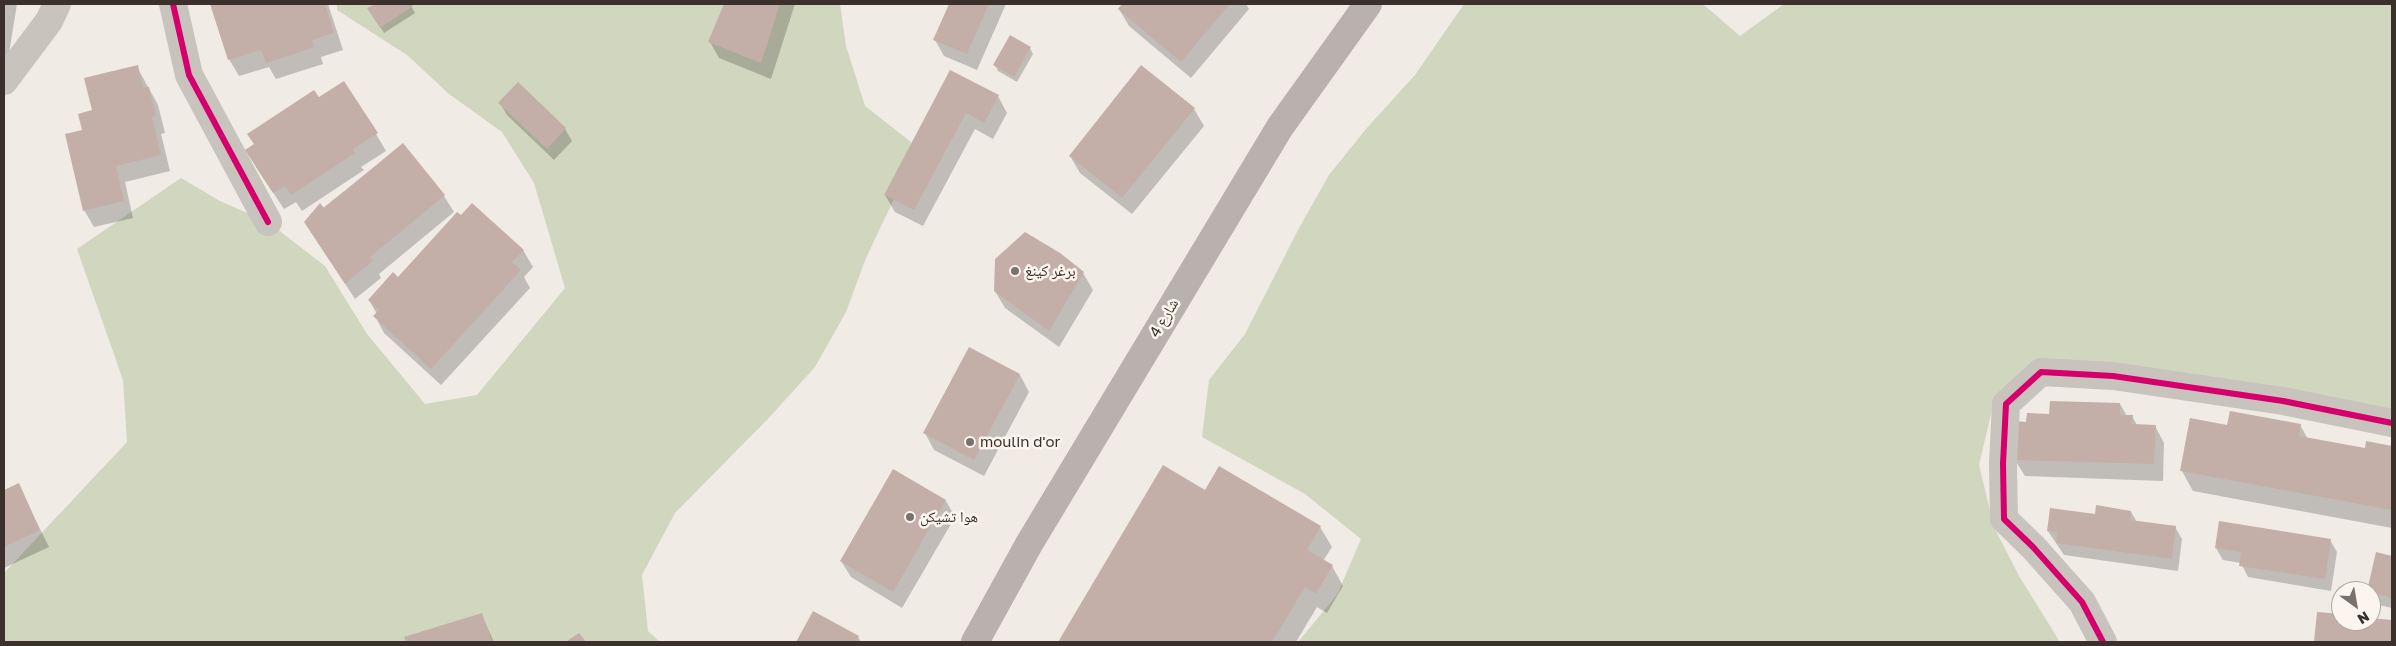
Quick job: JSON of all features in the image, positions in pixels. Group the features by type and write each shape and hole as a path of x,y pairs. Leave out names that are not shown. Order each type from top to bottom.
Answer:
{"main road":[{"name":"شارع 4","path":"975,642 1029,544 1274,135 1368,4"}],"street":[{"path":"4,81 49,21 57,4"},
{"path":"173,4 189,75 268,222"},
{"path":"2103,642 2082,602 2033,547 2004,519 2003,464 2006,404 2041,372 2113,376 2283,401 2392,423"}],"green space":[{"path":"337,4 840,4 846,46 865,106 911,142 894,199 866,258 846,312 815,367 766,421 675,513 642,575 648,631 660,642 4,642 4,573 127,442 123,380 77,249 181,178 220,201 268,222 325,266 367,334 425,404 477,395 565,288 534,183 502,132 449,94 407,55 337,10"},
{"path":"1464,4 1703,4 1740,36 1784,4 2392,4 2392,428 2035,365 1992,410 1979,465 1994,527 2019,576 2060,642 1298,642 1337,595 1361,539 1305,494 1202,437 1209,380 1245,334 1298,230 1329,175 1366,129 1415,75"}],"building":[{"path":"210,4 325,4 334,33 312,40 315,47 266,63 261,50 228,60"},
{"path":"375,4 412,4 413,6 380,28 367,8"},
{"path":"724,4 780,4 761,63 708,42"},
{"path":"949,4 989,4 967,54 933,40"},
{"path":"1122,4 1230,4 1181,62 1118,9"},
{"path":"1010,35 1031,47 1014,77 993,65"},
{"path":"138,65 143,88 149,87 156,116 152,117 161,155 116,166 124,201 83,211 65,134 82,130 78,114 92,110 84,78"},
{"path":"1141,65 1195,108 1122,198 1069,156"},
{"path":"950,70 999,95 984,123 966,113 914,210 884,195"},
{"path":"344,81 378,133 353,149 355,153 291,195 285,186 273,193 245,150 254,144 247,134 314,90 319,97"},
{"path":"518,82 566,128 547,149 498,103"},
{"path":"403,143 445,195 370,257 373,261 345,284 304,222 320,203 324,208"},
{"path":"472,203 524,250 512,262 521,270 431,369 373,316 379,310 368,300 393,272 398,277 457,212 461,215"},
{"path":"1025,232 1060,253 1084,272 1049,331 994,291 995,259"},
{"path":"969,347 1020,374 974,460 923,433"},
{"path":"2050,401 2120,403 2120,415 2133,415 2132,424 2156,425 2154,464 2014,460 2015,421 2026,422 2027,413 2049,414"},
{"path":"2230,411 2301,424 2299,436 2365,448 2366,441 2392,446 2392,510 2180,471 2190,418 2227,425"},
{"path":"1163,465 1205,490 1219,466 1321,526 1307,550 1333,565 1316,594 1305,587 1272,642 1058,642"},
{"path":"893,469 946,500 893,592 840,561"},
{"path":"19,483 40,530 4,547 4,490"},
{"path":"2096,505 2131,511 2130,520 2176,526 2172,559 2056,543 2057,532 2047,531 2050,508 2095,514"},
{"path":"2219,521 2331,539 2325,579 2239,566 2241,552 2215,548"},
{"path":"2376,552 2392,556 2392,598 2381,595 2381,581 2369,581"},
{"path":"813,611 859,636 856,642 796,642"},
{"path":"2317,612 2331,613 2331,631 2381,631 2381,619 2392,620 2392,642 2314,642"},
{"path":"482,613 492,642 406,642 404,637"},
{"path":"579,633 586,642 567,642 567,641"}],"cycle path":[{"path":"173,4 189,75 268,222"},
{"path":"2103,642 2082,602 2033,547 2004,519 2003,464 2006,404 2041,372 2113,376 2283,401 2392,423"}],"place":[{"name":"برغر كينغ","path":"1015,271"},
{"name":"moulin d'or","path":"970,442"},
{"name":"هوا تشيكن","path":"910,517"}]}
